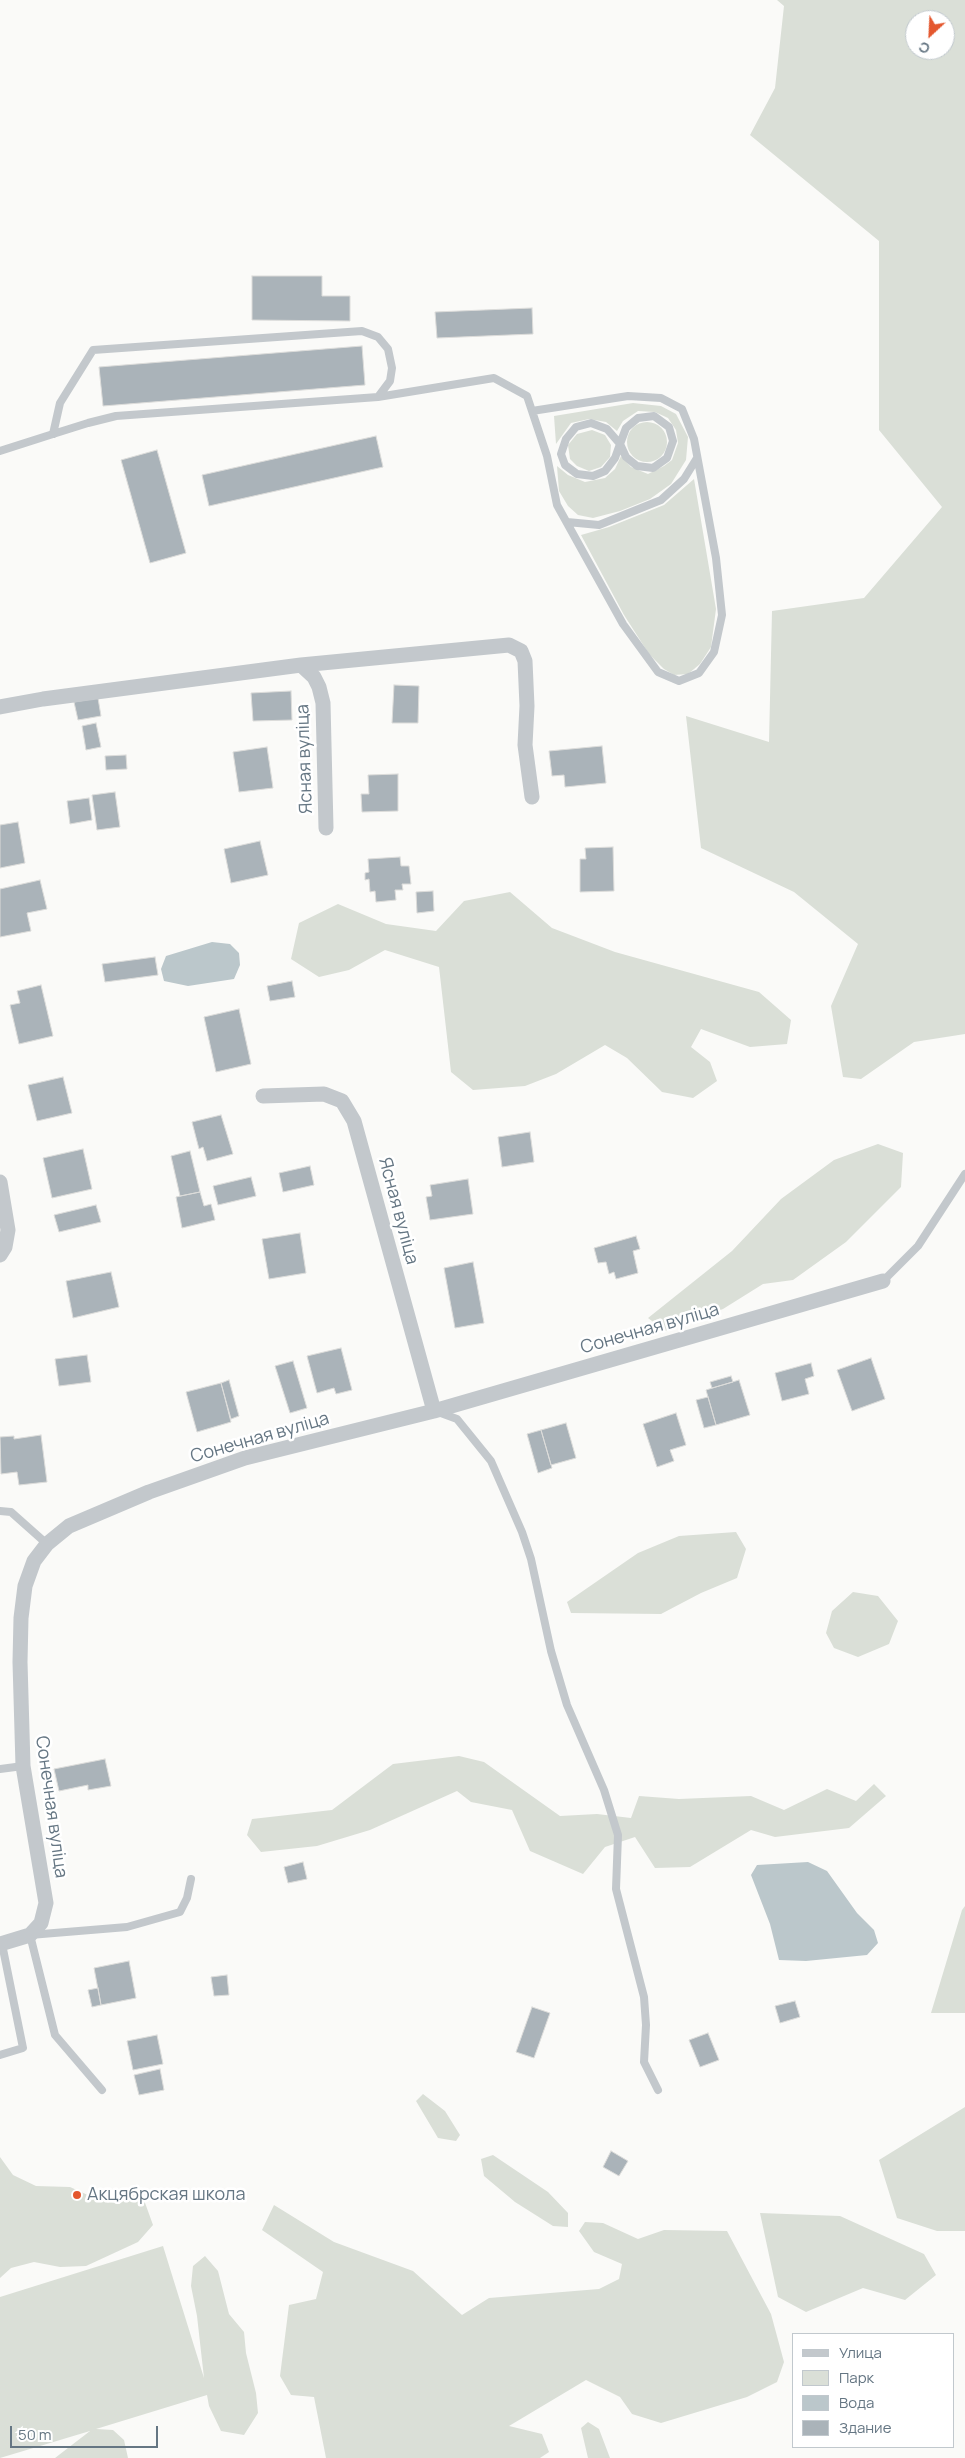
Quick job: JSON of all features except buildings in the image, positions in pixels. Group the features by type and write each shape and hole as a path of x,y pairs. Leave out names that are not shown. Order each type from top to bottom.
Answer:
{"street":[{"path":"0,707 43,699 301,666 509,645 521,651 525,661 527,706 525,745 532,797"},
{"name":"Ясная вуліца","path":"301,666 314,677 323,703 326,828"},
{"name":"Ясная вуліца","path":"263,1096 324,1094 342,1100 354,1121 434,1411"},
{"path":"0,1182 8,1230 5,1247 0,1255"},
{"name":"Сонечная вуліца","path":"30,1935 41,1923 46,1903 23,1766 20,1662 21,1618 25,1586 34,1561 47,1544 69,1526 149,1492 245,1458 434,1411 883,1281"},
{"path":"1,1944 30,1935"}],"lane":[{"path":"52,434 60,403 93,350 362,331 378,337 388,349 392,368 390,381 378,397"},
{"path":"0,451 116,416 378,397 494,378 527,396 546,456 557,505 623,624 658,672 679,681 699,673 714,652 722,615 716,558 694,439 682,409 661,398 628,396 532,410"},
{"path":"620,444 615,458 605,471 593,476 576,474 566,466 561,454 566,439 576,427 591,423 607,429 620,444 626,457 637,466 653,468 667,458 673,441 669,427 654,416 638,418 626,428 620,444"},
{"path":"546,456 561,454"},
{"path":"567,522 599,525 661,500 684,479 697,458"},
{"path":"883,1281 918,1246 965,1174"},
{"path":"434,1411 457,1420 491,1461 522,1532 531,1560 551,1651 567,1705 604,1790 618,1835 616,1889 644,1997 646,2025 644,2062 658,2090"},
{"path":"0,1511 11,1512 47,1544"},
{"path":"0,1769 23,1766"},
{"path":"102,2090 54,2035 30,1935 126,1927 180,1912 187,1898 191,1879"},
{"path":"0,2055 23,2048 1,1944"}],"green space":[{"path":"777,0 965,0 965,1034 914,1042 861,1079 843,1077 831,1006 858,944 794,892 701,848 686,716 769,742 772,611 864,598 942,507 879,430 879,241 750,135 775,88 784,6"},
{"path":"633,403 661,406 676,414 688,437 686,460 671,484 650,499 620,511 593,518 578,515 568,506 559,491 557,466 568,475 585,482 605,478 615,469 621,456 631,467 648,474 672,460 678,443 676,430 668,418 655,412 638,411 623,421 617,431 606,422 589,419 571,423 556,444 554,416"},
{"path":"647,422 661,428 667,442 661,456 647,462 633,456 627,442 633,428"},
{"path":"592,430 605,435 611,445 610,457 601,467 589,471 577,466 570,459 568,445 577,434"},
{"path":"694,479 716,609 711,647 700,664 688,674 674,675 664,669 649,654 624,615 581,535 609,527 664,505"},
{"path":"510,892 552,928 615,952 759,992 791,1020 787,1044 750,1047 701,1029 691,1047 710,1062 717,1081 693,1098 662,1092 627,1058 605,1045 556,1074 525,1086 473,1090 451,1072 439,967 385,950 349,970 319,977 291,959 299,923 338,904 386,924 436,931 464,901"},
{"path":"878,1144 903,1153 901,1187 846,1242 793,1280 763,1284 723,1309 665,1331 648,1318 732,1251 781,1199 834,1160"},
{"path":"736,1532 746,1549 737,1578 701,1593 661,1614 571,1613 567,1602 638,1553 679,1536"},
{"path":"853,1592 878,1596 898,1621 889,1644 858,1657 834,1648 826,1633 832,1611"},
{"path":"459,1756 484,1762 560,1816 597,1814 631,1818 639,1796 679,1799 751,1796 784,1810 827,1789 856,1801 874,1784 886,1796 849,1828 775,1837 751,1830 690,1867 655,1868 635,1837 605,1847 583,1874 530,1851 512,1810 471,1802 457,1791 370,1830 317,1846 261,1852 247,1835 252,1819 332,1810 393,1764"},
{"path":"965,1906 965,2013 931,2013 962,1910"},
{"path":"423,2094 445,2111 460,2135 456,2141 438,2138 416,2101"},
{"path":"965,2107 965,2231 937,2231 897,2218 879,2160"},
{"path":"493,2155 548,2192 568,2213 568,2227 553,2226 515,2202 484,2176 481,2159"},
{"path":"0,2157 13,2175 36,2186 70,2187 90,2196 119,2204 132,2195 144,2200 153,2225 138,2242 86,2266 60,2267 34,2262 11,2268 0,2278"},
{"path":"274,2205 334,2242 413,2271 462,2315 489,2298 599,2289 619,2279 622,2264 594,2252 579,2231 585,2222 603,2223 638,2239 664,2230 727,2231 771,2314 784,2362 777,2382 747,2397 661,2423 632,2414 620,2397 586,2380 509,2426 542,2434 549,2452 540,2458 326,2458 314,2397 291,2395 280,2376 289,2305 316,2299 323,2272 262,2230"},
{"path":"760,2213 840,2216 924,2254 936,2275 905,2300 863,2288 806,2312 778,2297"},
{"path":"163,2246 204,2378 197,2316 191,2286 193,2266 205,2256 218,2271 229,2314 244,2332 246,2353 256,2393 258,2413 244,2435 221,2431 209,2406 207,2395 96,2429 113,2430 124,2440 128,2458 55,2458 90,2431 0,2458 0,2297"},
{"path":"588,2422 599,2429 610,2458 588,2458 581,2428"}],"water":[{"path":"212,942 230,944 239,953 240,965 234,979 188,986 164,981 161,969 166,956"},
{"path":"808,1862 827,1871 857,1913 874,1930 878,1943 867,1955 806,1961 779,1960 770,1924 751,1875 757,1865"}],"place":[{"name":"Акцябрская школа","path":"77,2195"}]}
